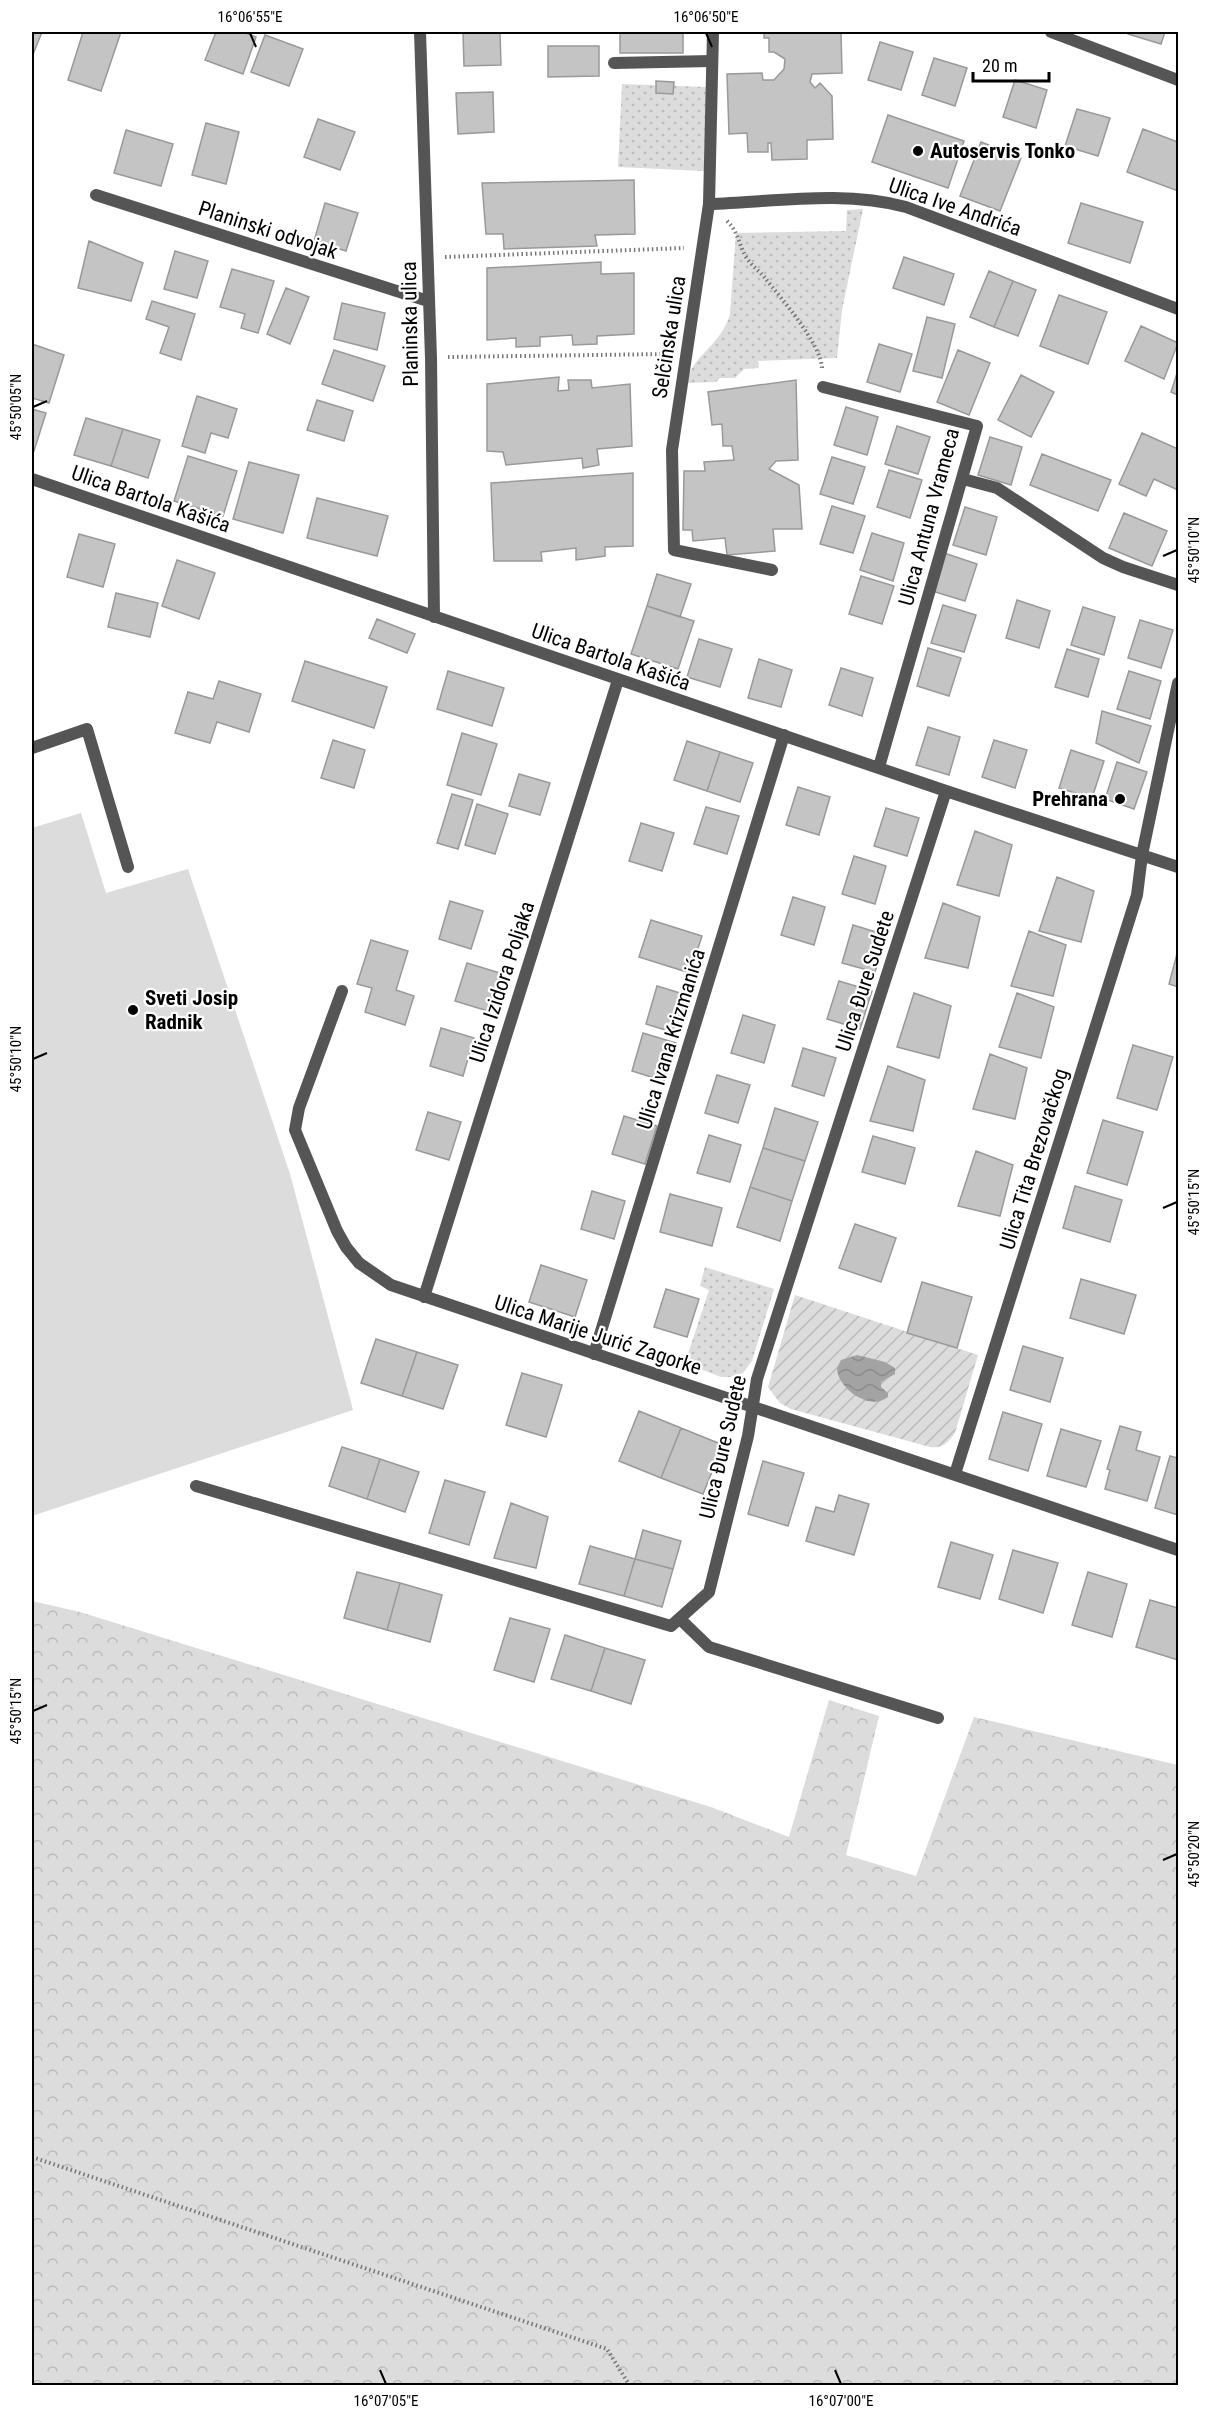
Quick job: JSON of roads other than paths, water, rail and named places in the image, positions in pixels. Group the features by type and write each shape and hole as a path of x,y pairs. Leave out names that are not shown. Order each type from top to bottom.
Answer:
{"street":[{"name":"Planinska ulica","path":"420,32 428,258 434,616"},
{"name":"Selčinska ulica","path":"713,32 709,204 672,450 674,550 772,570"},
{"path":"1051,32 1179,80"},
{"path":"614,63 712,61"},
{"name":"Planinski odvojak","path":"96,195 428,301"},
{"name":"Ulica Ive Andrića","path":"709,204 848,198 878,199 906,207 1179,309"},
{"name":"Ulica Antuna Vrameca","path":"823,387 977,426 879,767"},
{"path":"963,478 997,488 1103,558 1179,585"},
{"name":"Ulica Bartola Kašića","path":"32,479 946,791 1179,867"},
{"name":"Ulica Izidora Poljaka","path":"424,1297 618,680"},
{"name":"Ulica Tita Brezovačkog","path":"956,1474 1137,895 1142,855 1179,683"},
{"path":"32,748 87,729 128,867"},
{"name":"Ulica Ivana Krizmanića","path":"594,1354 784,735"},
{"name":"Ulica Đure Sudete","path":"680,1619 709,1592 748,1436 757,1379 946,791"},
{"name":"Ulica Marije Jurić Zagorke","path":"342,991 299,1108 295,1130 337,1231 346,1247 359,1263 391,1285 1179,1550"},
{"path":"196,1486 671,1626 680,1619 709,1647 938,1718"}],"water":[{"path":"857,1355 885,1362 895,1368 895,1374 881,1382 881,1387 888,1393 888,1397 881,1401 864,1400 848,1390 842,1383 837,1368 841,1360"}],"place":[{"name":"Autoservis Tonko","path":"918,151"},
{"name":"Prehrana","path":"1120,799"},
{"name":"Sveti Josip Radnik","path":"133,1010"}]}
